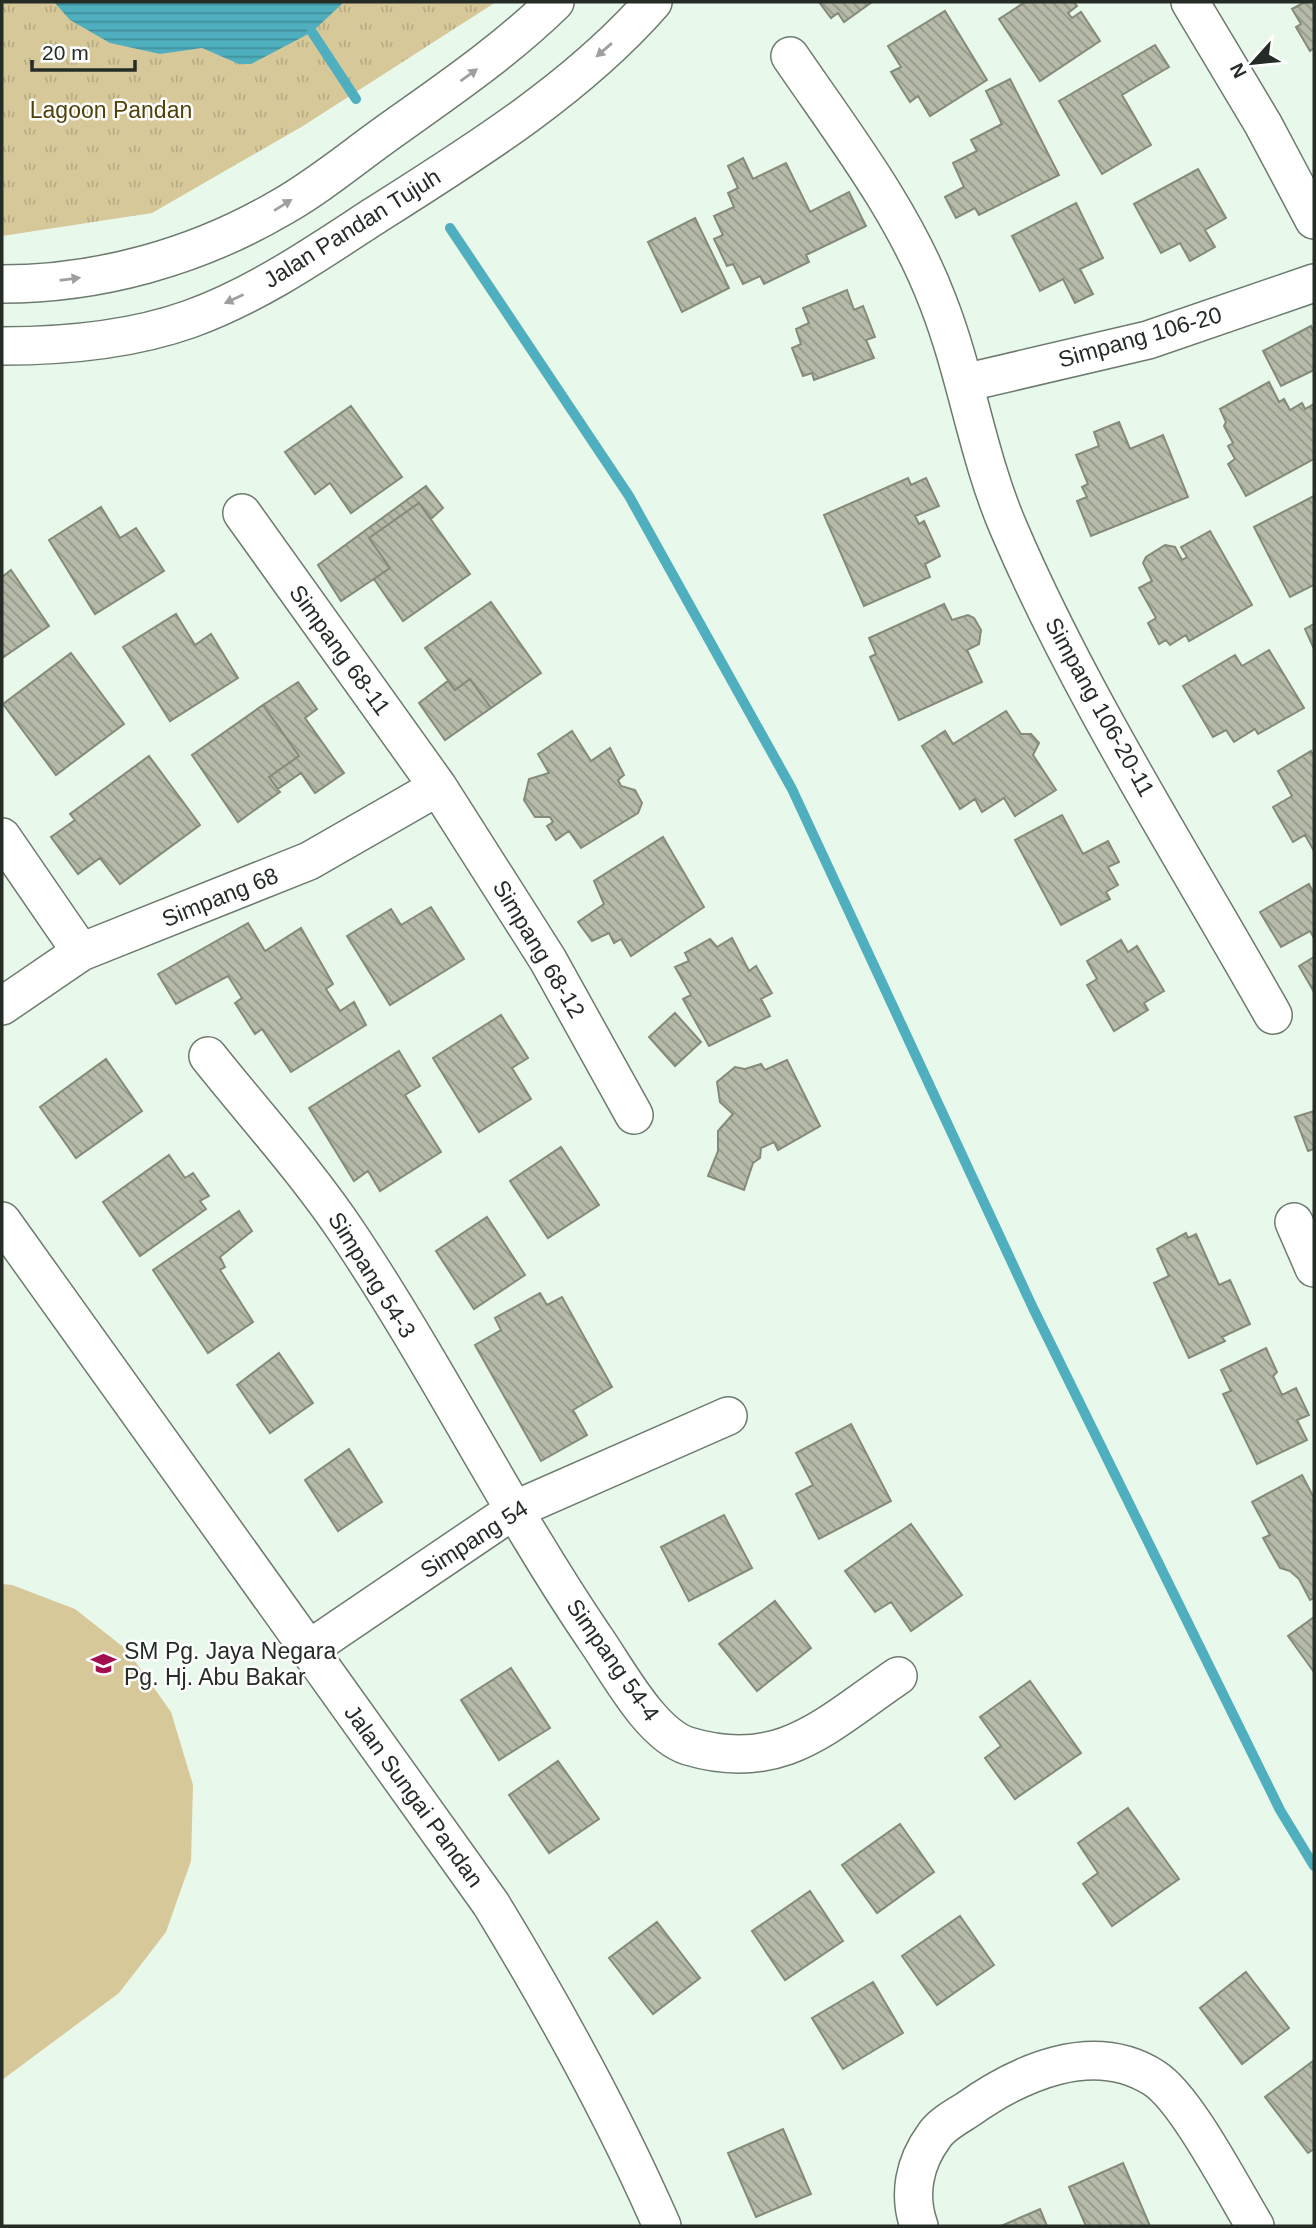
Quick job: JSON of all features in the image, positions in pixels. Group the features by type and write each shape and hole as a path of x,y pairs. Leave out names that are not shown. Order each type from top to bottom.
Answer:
{"street":[{"path":"2,284 117,272 196,248 250,224 282,207 477,69 555,2"},
{"name":"Jalan Pandan Tujuh","path":"2,346 96,341 139,333 190,319 285,274 438,175 544,100 615,41 653,2"},
{"path":"1190,2 1263,124 1314,220"},
{"name":"Simpang 106-20-11","path":"790,56 890,201 938,301 964,383 985,470 1035,586 1083,680 1273,1015"},
{"name":"Simpang 106-20","path":"964,383 1148,340 1314,283"},
{"name":"Simpang 68-11","path":"242,513 438,787"},
{"name":"Simpang 68","path":"2,1006 81,952 309,861 438,787"},
{"name":"Simpang 68-12","path":"438,787 548,960 634,1115"},
{"path":"2,837 81,952"},
{"name":"Simpang 54-3","path":"208,1056 348,1233 514,1510"},
{"name":"Jalan Sungai Pandan","path":"2,1221 491,1904 550,2000 596,2084 662,2226"},
{"path":"1294,1222 1314,1268"},
{"name":"Simpang 54","path":"309,1649 514,1510 728,1416"},
{"name":"Simpang 54-4","path":"514,1510 642,1706 660,1728 685,1745 742,1755 769,1754 797,1745 898,1676"},
{"path":"919,2226 912,2198 915,2175 935,2134 990,2094 1016,2080 1060,2065 1085,2060 1108,2061 1133,2068 1155,2078 1171,2093 1179,2101 1255,2226"}],"green space":[{"name":"Lagoon Pandan","path":"2,2 496,2 303,126 152,213 2,236"},
{"path":"2,1584 12,1585 75,1609 127,1650 171,1712 193,1785 191,1861 166,1932 119,1993 2,2080"}],"water":[{"path":"54,2 344,2 312,32 251,64 239,64 202,48 160,54 110,43 70,20"}],"building":[{"path":"819,2 872,2 844,22 838,13 831,18"},
{"path":"1025,2 1074,2 1077,6 1068,13 1072,18 1081,12 1100,41 1040,81 999,19"},
{"path":"1305,2 1314,2 1314,48 1310,51 1296,27 1301,24 1292,9"},
{"path":"945,11 987,80 930,116 918,96 910,102 891,72 901,67 888,46"},
{"path":"1155,45 1169,67 1122,95 1151,145 1102,174 1059,101"},
{"path":"1010,79 1059,175 979,215 975,208 956,218 945,197 964,187 953,163 977,151 971,140 1002,124 986,91"},
{"path":"743,158 753,179 786,163 810,212 849,192 866,226 806,255 809,262 764,284 760,276 743,284 733,264 727,266 714,239 723,235 714,216 734,207 728,193 738,188 728,166"},
{"path":"1198,169 1226,218 1205,230 1215,247 1190,261 1180,243 1161,253 1134,204"},
{"path":"1076,203 1103,258 1080,269 1093,294 1075,303 1063,279 1040,291 1012,236"},
{"path":"695,218 729,288 682,312 648,242"},
{"path":"847,290 854,310 863,306 875,337 866,340 874,358 814,380 812,373 803,376 792,348 801,344 796,329 809,323 803,308"},
{"path":"1311,326 1314,333 1314,370 1281,386 1263,351"},
{"path":"1269,382 1279,402 1284,399 1290,410 1302,403 1305,409 1314,404 1314,459 1246,496 1228,464 1235,459 1228,446 1233,443 1224,426 1226,422 1220,409"},
{"path":"351,406 402,477 351,513 330,483 315,494 285,452"},
{"path":"1119,422 1130,449 1163,435 1188,497 1091,536 1077,501 1087,497 1082,487 1088,484 1076,455 1099,446 1094,432"},
{"path":"908,478 911,485 926,478 939,506 915,516 919,524 924,521 940,556 925,564 930,577 864,606 824,515"},
{"path":"426,486 443,508 431,519 419,503 369,538 390,568 341,601 318,565"},
{"path":"1314,496 1314,585 1290,597 1254,527"},
{"path":"419,503 470,574 403,621 374,579 390,568 369,538"},
{"path":"101,507 120,538 136,528 164,571 95,614 49,540"},
{"path":"1210,531 1252,605 1189,641 1186,635 1170,645 1166,640 1159,644 1148,623 1156,618 1139,588 1152,581 1143,563 1146,557 1165,545 1175,547 1182,560 1187,557 1181,547"},
{"path":"11,570 49,626 2,658 2,577"},
{"path":"491,602 541,673 491,708 470,679 455,690 425,648"},
{"path":"944,604 952,620 968,615 974,618 981,630 979,644 967,650 982,682 899,720 870,657 876,654 869,638"},
{"path":"176,614 195,645 211,634 238,678 170,721 123,647"},
{"path":"1314,624 1314,649 1305,629"},
{"path":"1269,650 1304,708 1258,734 1255,729 1234,742 1226,730 1213,737 1183,686 1235,655 1242,666"},
{"path":"71,653 124,724 56,775 3,704"},
{"path":"470,679 491,708 445,740 419,703 448,681 455,690"},
{"path":"298,682 317,709 305,718 344,773 315,793 301,773 278,789 269,777 299,756 263,705"},
{"path":"263,705 299,756 269,777 280,792 238,822 192,755"},
{"path":"1006,711 1021,734 1031,734 1039,743 1033,755 1056,790 1015,816 1004,798 982,812 975,799 960,809 922,746 945,731 953,744"},
{"path":"572,731 591,761 610,748 624,775 618,780 621,786 635,790 642,803 638,813 581,848 569,831 556,840 547,826 553,822 550,817 535,817 524,800 529,779 549,773 538,754"},
{"path":"1311,751 1314,756 1314,851 1305,835 1293,842 1273,807 1292,796 1278,771"},
{"path":"149,756 200,825 120,884 100,858 78,874 51,837 75,820 70,814"},
{"path":"1062,815 1083,854 1108,841 1119,862 1108,867 1118,885 1106,892 1110,899 1061,925 1015,840"},
{"path":"663,837 704,907 631,956 621,939 614,943 609,933 592,941 578,922 604,904 594,881"},
{"path":"1309,884 1314,894 1314,938 1310,931 1281,947 1260,912"},
{"path":"431,907 464,959 390,1005 347,936 391,909 401,925"},
{"path":"248,923 265,951 301,928 333,984 326,989 340,1011 354,1002 366,1025 291,1072 262,1029 255,1034 235,1003 242,998 228,976 176,1004 158,974"},
{"path":"732,938 749,971 756,966 772,993 761,999 770,1016 709,1046 683,999 691,995 675,967 689,961 685,953 710,939 717,947"},
{"path":"1121,940 1128,952 1137,946 1164,991 1144,1003 1148,1010 1114,1031 1087,985 1097,979 1087,961"},
{"path":"1314,957 1314,992 1299,966"},
{"path":"675,1013 701,1042 675,1066 649,1037"},
{"path":"501,1015 528,1058 512,1068 531,1099 479,1132 433,1058"},
{"path":"399,1051 420,1086 405,1095 441,1152 380,1191 368,1171 354,1181 309,1108"},
{"path":"106,1059 142,1111 76,1158 40,1107"},
{"path":"787,1060 820,1126 778,1150 774,1142 761,1148 760,1158 753,1163 744,1190 708,1176 718,1151 718,1131 733,1114 720,1102 717,1082 735,1067 745,1069 761,1064 765,1070"},
{"path":"1314,1111 1314,1149 1308,1151 1295,1117"},
{"path":"561,1147 599,1205 548,1238 510,1181"},
{"path":"169,1155 185,1178 193,1173 209,1196 200,1201 206,1209 140,1256 103,1202"},
{"path":"239,1211 252,1231 220,1257 225,1267 220,1270 253,1322 208,1353 153,1270"},
{"path":"487,1217 525,1275 474,1309 436,1251"},
{"path":"1186,1233 1188,1238 1196,1234 1219,1285 1230,1280 1250,1324 1222,1337 1225,1341 1189,1358 1154,1283 1169,1276 1157,1249"},
{"path":"540,1293 547,1305 562,1297 612,1387 573,1410 587,1435 541,1461 475,1345 501,1330 495,1318"},
{"path":"1266,1348 1277,1372 1273,1376 1282,1395 1296,1388 1309,1415 1297,1420 1307,1440 1257,1464 1223,1394 1231,1391 1221,1370"},
{"path":"279,1353 313,1403 270,1433 237,1385"},
{"path":"851,1424 891,1501 819,1539 796,1494 813,1485 796,1453"},
{"path":"349,1449 382,1502 338,1531 305,1480"},
{"path":"1302,1475 1314,1498 1314,1598 1310,1600 1299,1579 1290,1571 1280,1568 1263,1538 1270,1535 1252,1502"},
{"path":"724,1515 752,1568 689,1601 661,1547"},
{"path":"911,1524 962,1595 911,1631 891,1602 875,1612 845,1571"},
{"path":"775,1601 811,1648 757,1691 719,1644"},
{"path":"1314,1617 1314,1672 1288,1636"},
{"path":"511,1668 550,1728 499,1760 461,1700"},
{"path":"1030,1681 1081,1753 1015,1799 985,1758 1001,1746 980,1717"},
{"path":"558,1761 599,1819 549,1853 509,1795"},
{"path":"1128,1808 1179,1879 1112,1926 1083,1884 1098,1873 1078,1843"},
{"path":"900,1824 934,1872 877,1913 842,1865"},
{"path":"810,1891 843,1941 785,1980 752,1931"},
{"path":"960,1916 994,1965 937,2005 902,1956"},
{"path":"657,1922 700,1978 653,2014 609,1958"},
{"path":"1246,1972 1289,2028 1242,2064 1200,2008"},
{"path":"873,1982 903,2033 843,2069 812,2018"},
{"path":"1313,2061 1314,2149 1308,2153 1265,2097"},
{"path":"783,2129 811,2194 756,2217 728,2153"},
{"path":"1123,2163 1150,2226 1086,2226 1069,2187"},
{"path":"1040,2209 1047,2226 1001,2226"}],"waterway":[{"path":"312,32 356,99"},
{"path":"450,228 629,496 792,789 1033,1308 1280,1810 1314,1866"}],"place":[{"name":"SM Pg. Jaya Negara Pg. Hj. Abu Bakar","path":"104,1664"}]}
